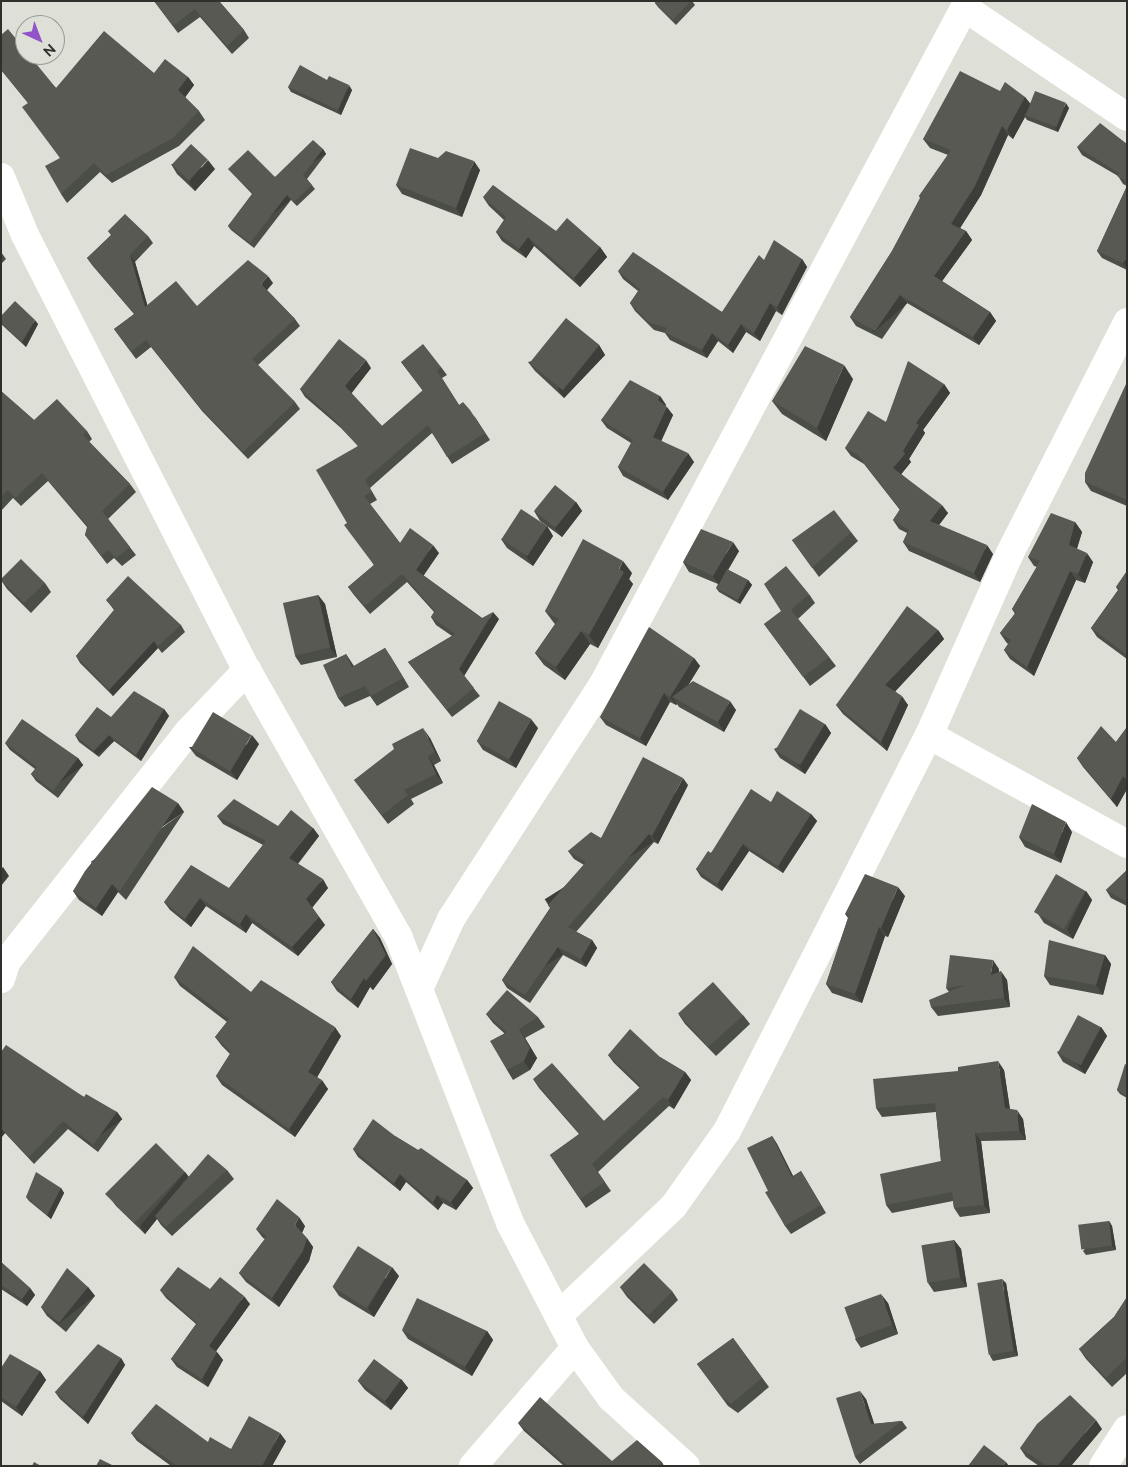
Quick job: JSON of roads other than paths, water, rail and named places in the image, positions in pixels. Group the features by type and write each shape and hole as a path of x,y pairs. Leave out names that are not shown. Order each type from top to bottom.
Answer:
{"street":[{"path":"419,989 451,919 603,684 967,4 1127,117"},
{"path":"1,177 25,235 247,670 398,938 510,1223 560,1315 575,1348 610,1398 686,1466"},
{"path":"560,1315 673,1207 727,1131 929,735 1010,553 1127,322"},
{"path":"1,979 7,961 188,732 247,670"},
{"path":"929,735 1127,844"},
{"path":"473,1466 575,1348"},
{"path":"1103,1466 1127,1429"}]}
